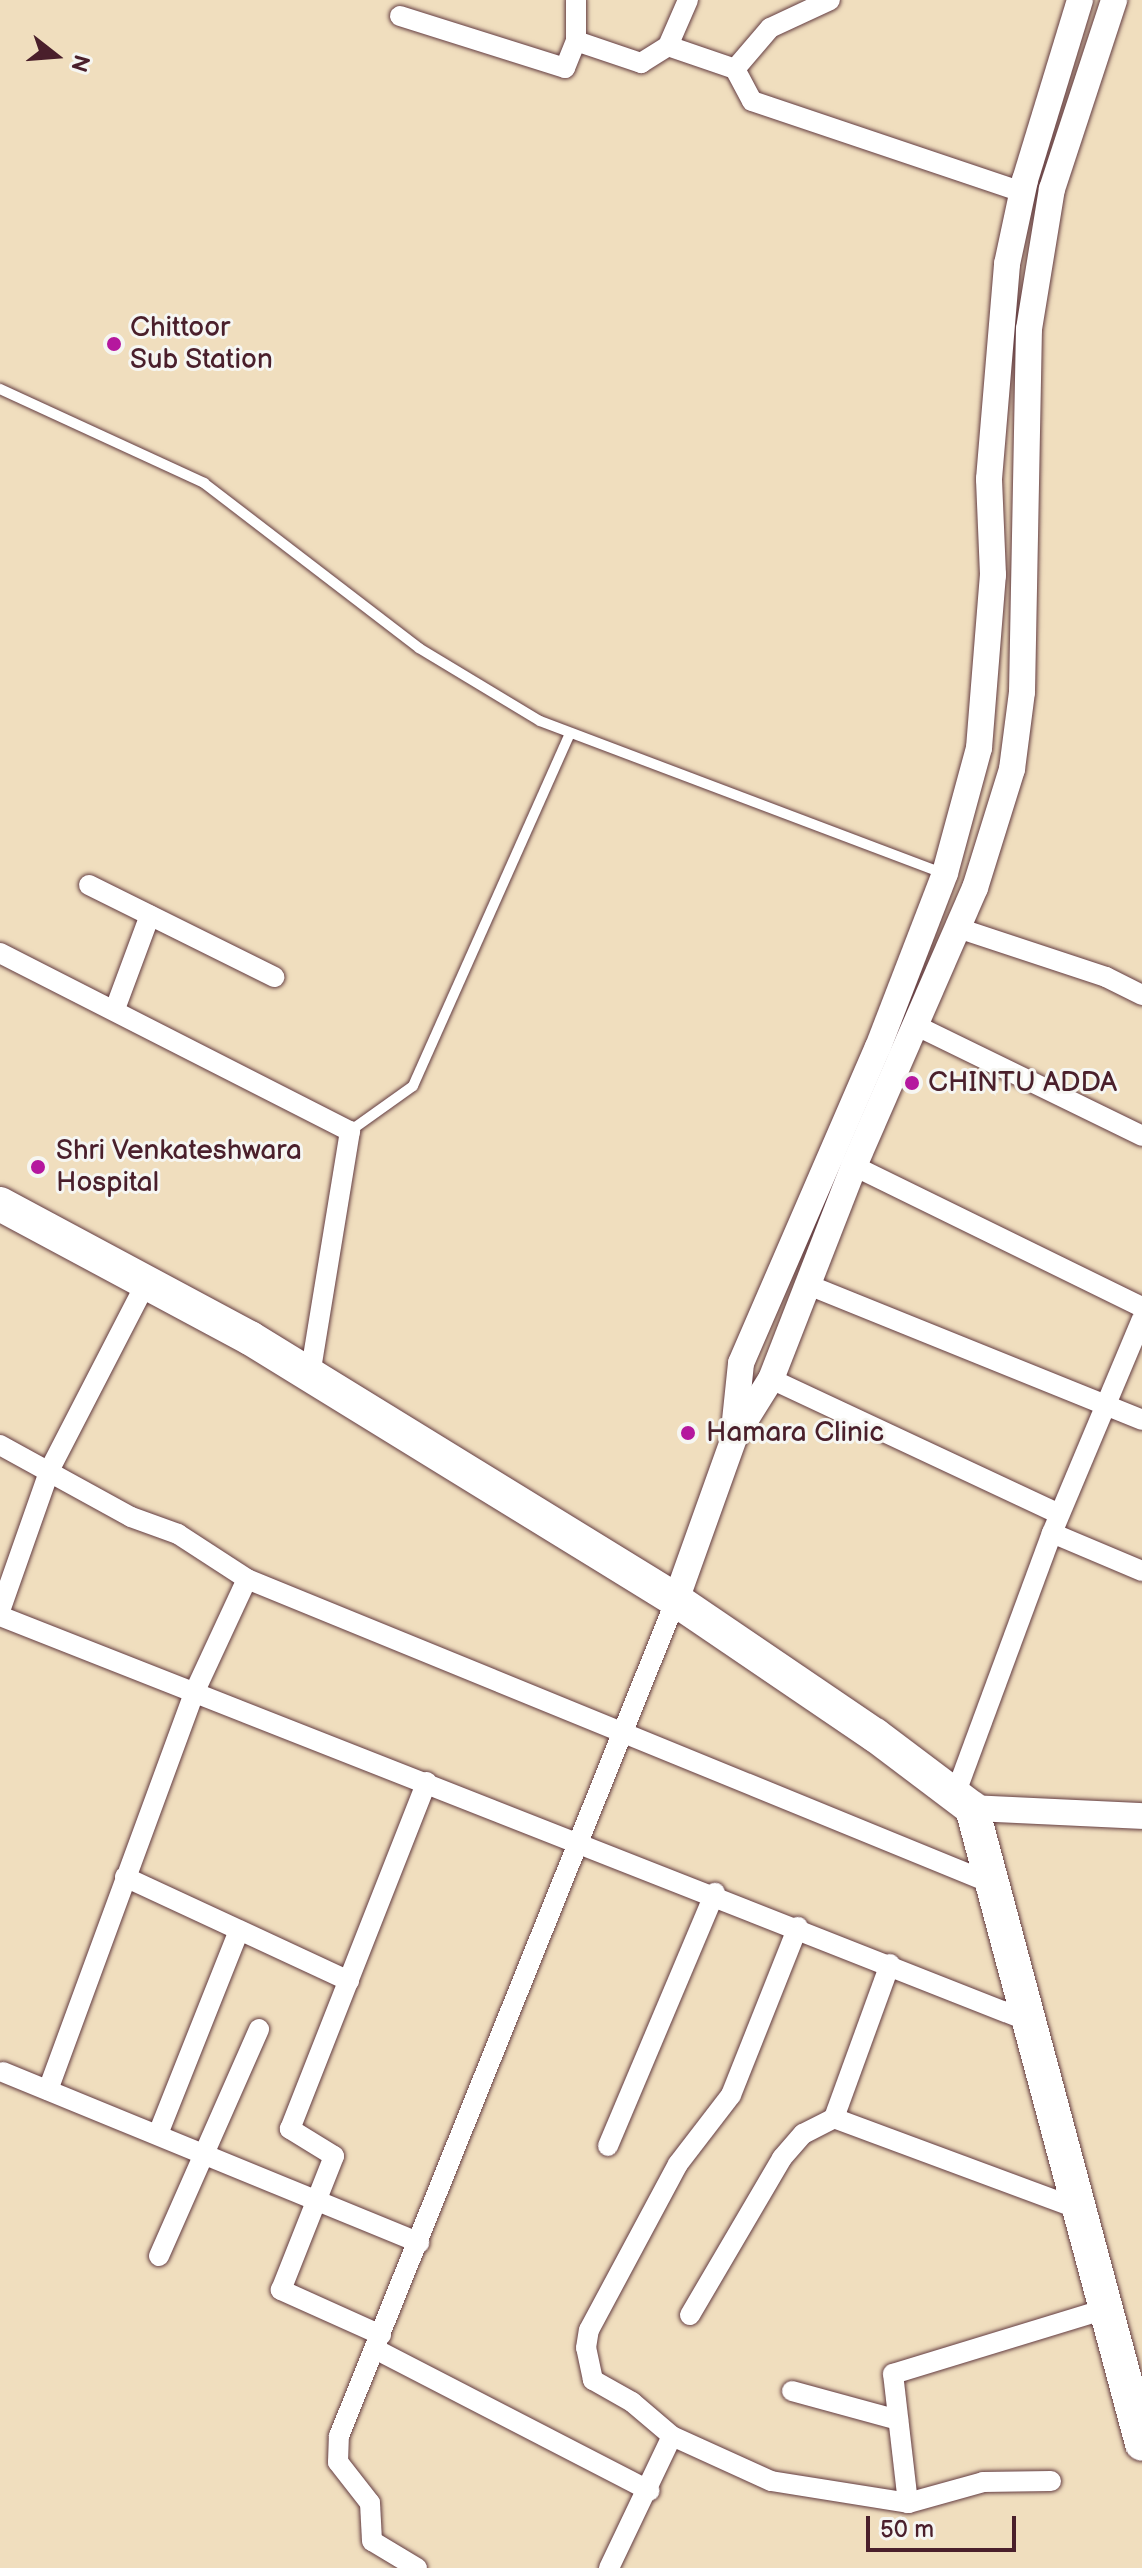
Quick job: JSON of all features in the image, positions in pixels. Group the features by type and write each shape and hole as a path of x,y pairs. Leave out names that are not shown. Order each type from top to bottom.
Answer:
{"highway":[{"path":"0,1204 147,1281 310,1375 676,1600 963,1802 991,1883 1142,2444"}],"street":[{"path":"400,16 565,68 576,41 576,0"},
{"path":"576,41 641,63 668,46 688,0"},
{"path":"735,69 770,28 830,0"},
{"path":"734,1438 741,1363 945,873 979,748 993,575 989,479 1007,264 1022,192 1080,0"},
{"path":"417,2568 372,2541 370,2503 338,2462 339,2436 582,1842 622,1730 676,1600 734,1438 771,1379 854,1166 919,1027 958,928 1014,756 1022,692 1029,329 1052,189 1114,0"},
{"path":"668,46 735,69 752,101 1022,192"},
{"path":"991,525 1025,522"},
{"path":"979,748 1014,756"},
{"path":"89,885 274,977"},
{"path":"115,1009 150,915"},
{"path":"958,928 1106,977 1142,995"},
{"path":"916,947 947,957"},
{"path":"0,953 350,1131 310,1375"},
{"path":"919,1027 1142,1136"},
{"path":"854,1166 1142,1307"},
{"path":"147,1281 50,1469 0,1613 715,1893 1028,2021"},
{"path":"806,1284 1142,1420"},
{"path":"1142,1319 1056,1524 963,1802 1142,1816"},
{"path":"771,1379 1142,1571"},
{"path":"0,1445 50,1469 131,1517 178,1534 247,1579 991,1883"},
{"path":"48,2090 195,1691 247,1579"},
{"path":"427,1782 290,2129 334,2156 281,2290 650,2491"},
{"path":"125,1877 349,1981"},
{"path":"608,2146 715,1893"},
{"path":"798,1927 731,2095 678,2164 589,2330 586,2348 593,2380 632,2402 672,2436 771,2481 908,2503 983,2482 1051,2481"},
{"path":"158,2134 239,1930"},
{"path":"690,2315 782,2158 803,2134 834,2118 890,1964"},
{"path":"159,2256 259,2029"},
{"path":"3,2072 419,2243"},
{"path":"834,2118 1079,2209"},
{"path":"908,2503 893,2374 1106,2309"},
{"path":"792,2391 898,2420"},
{"path":"609,2568 650,2491 672,2436"}],"lane":[{"path":"0,389 204,483 419,648 540,721 945,873"},
{"path":"350,1131 413,1086 570,733"}],"place":[{"name":"Chittoor Sub Station","path":"114,344"},
{"name":"CHINTU ADDA","path":"912,1083"},
{"name":"Shri Venkateshwara Hospital","path":"38,1167"},
{"name":"Hamara Clinic","path":"688,1433"}]}
